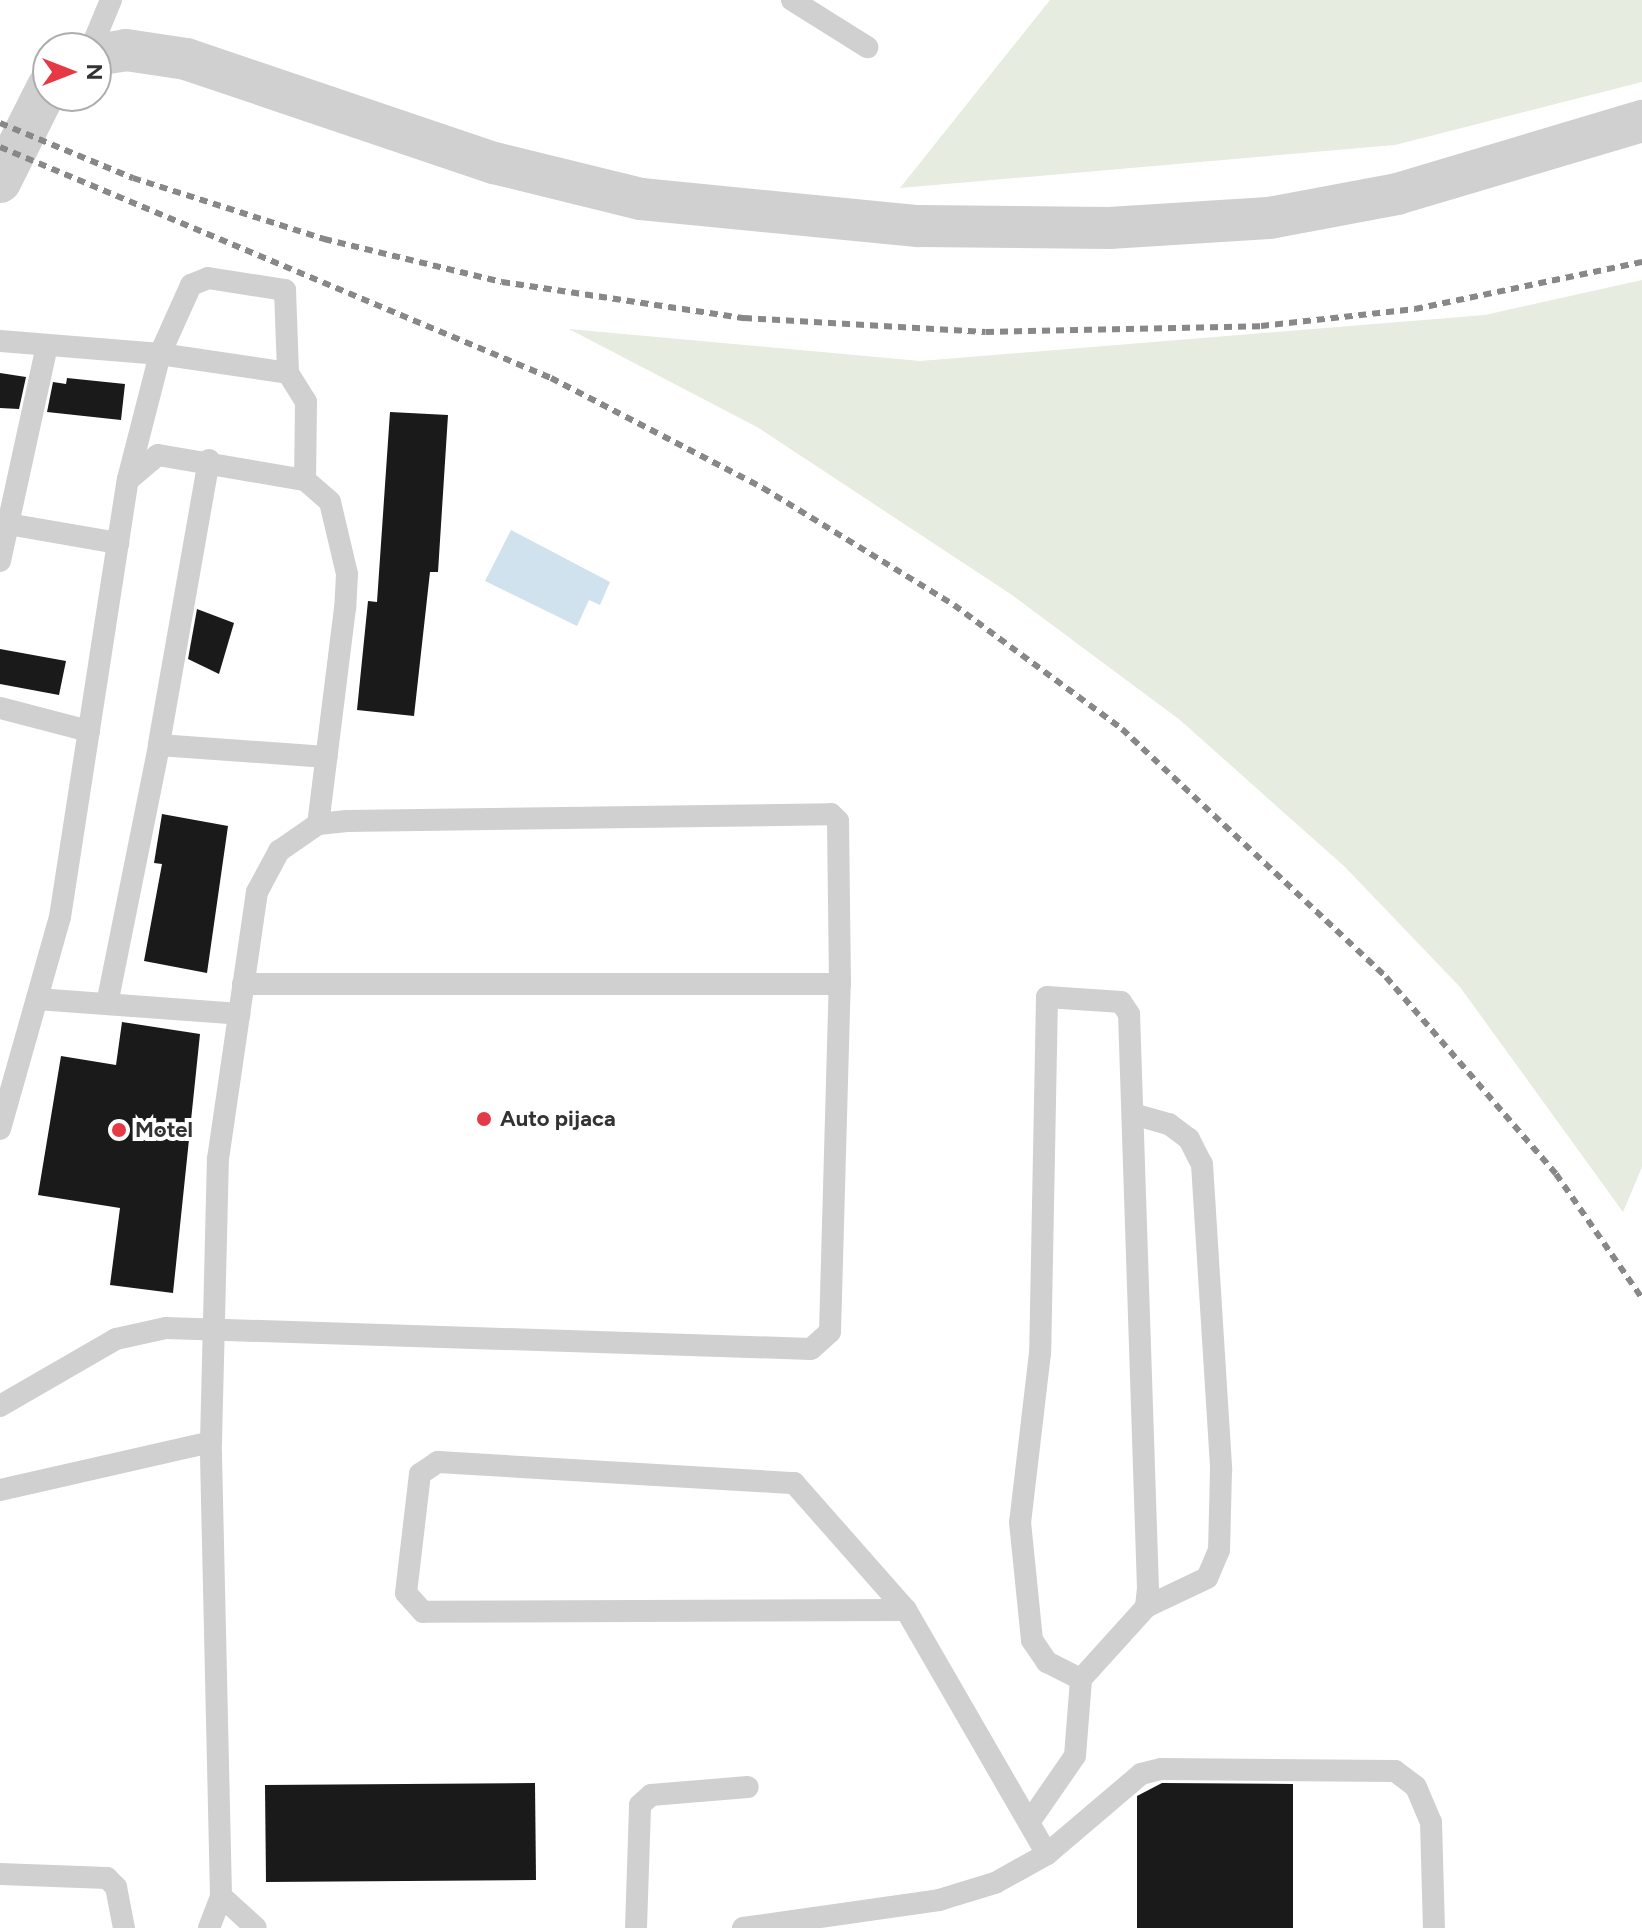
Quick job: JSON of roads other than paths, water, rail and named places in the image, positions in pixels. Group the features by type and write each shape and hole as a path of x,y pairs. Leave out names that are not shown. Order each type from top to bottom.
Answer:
{"street":[{"path":"112,52 126,50 186,59 494,163 641,199 918,226 1109,228 1269,218 1397,194 1642,121"},
{"path":"0,182 35,112"}],"lane":[{"path":"98,32 111,0"},
{"path":"792,0 867,47"},
{"path":"0,1129 60,917 128,480 160,354 199,279 276,286 290,298 288,373 306,402 305,480"},
{"path":"0,341 160,354 288,373"},
{"path":"0,561 47,345"},
{"path":"128,480 158,455 209,460 305,480 330,502 347,574 318,824"},
{"path":"107,1004 159,745 209,460"},
{"path":"8,524 118,543"},
{"path":"0,708 89,731"},
{"path":"159,745 327,757"},
{"path":"0,1406 116,1339 166,1328 215,1329 811,1349 824,1342 830,1332 840,984 838,821 831,814 318,824 279,851 257,892 218,1159 215,1329 211,1442 221,1896 209,1928"},
{"path":"243,984 840,984"},
{"path":"1081,1679 1047,1662 1032,1640 1020,1522 1040,1353 1047,997 1121,1002 1129,1014 1146,1607"},
{"path":"37,999 239,1014"},
{"path":"1032,1818 1075,1756 1081,1679 1146,1607 1207,1578 1219,1550 1221,1470 1202,1164 1179,1131 1133,1114"},
{"path":"0,1490 211,1442"},
{"path":"906,1610 423,1612 406,1593 420,1474 438,1462 794,1483 906,1610 1032,1818 1047,1854"},
{"path":"743,1928 939,1900 995,1883 1047,1854 1114,1793 1161,1769 1395,1771 1416,1787 1431,1822 1434,1928"},
{"path":"636,1928 640,1805 651,1795 748,1787"},
{"path":"0,1874 107,1878 116,1887 124,1928"},
{"path":"221,1896 256,1928"}],"water":[{"path":"511,530 610,582 600,605 589,600 577,626 485,581"}],"railway":[{"path":"0,123 133,178 324,239 502,282 744,318 986,332 1261,326 1415,309 1642,262"},
{"path":"0,147 551,378 763,488 954,605 1122,729 1386,977 1556,1174 1642,1298"}],"place":[{"name":"Auto pijaca","path":"484,1119"},
{"name":"Motel","path":"119,1130"}]}
